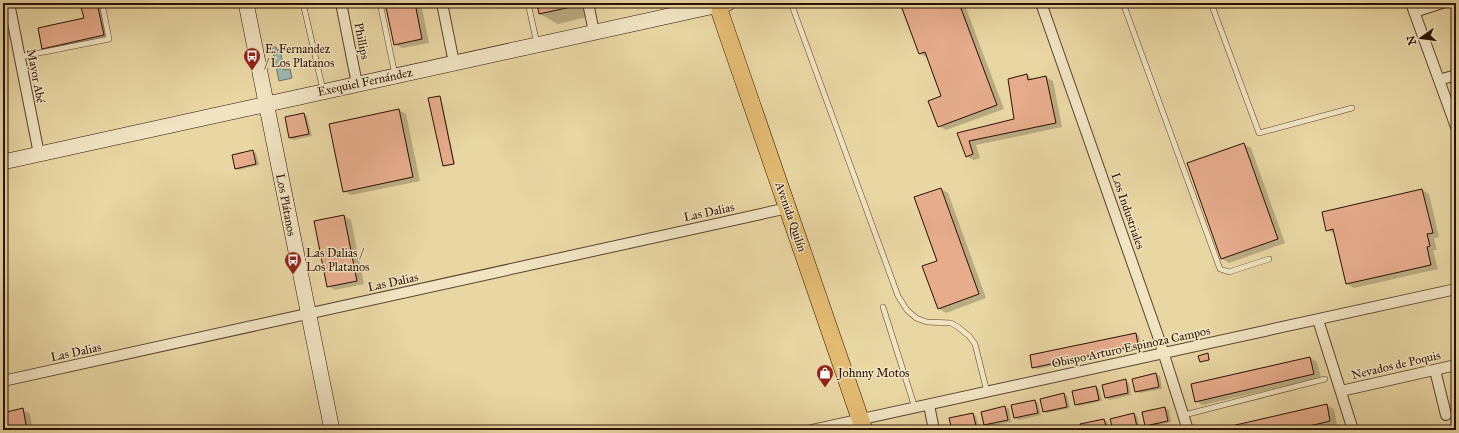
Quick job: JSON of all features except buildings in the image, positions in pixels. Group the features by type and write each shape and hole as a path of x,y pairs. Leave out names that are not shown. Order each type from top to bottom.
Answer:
{"main road":[{"name":"Avenida Quilín","path":"723,4 720,12 862,425"}],"street":[{"name":"Mayor Abé","path":"9,3 39,154"},
{"name":"Los Plátanos","path":"246,3 332,430"},
{"name":"Phillips","path":"341,3 358,84"},
{"path":"442,3 454,63"},
{"path":"588,3 594,32"},
{"name":"Los Industriales","path":"1041,3 1164,354 1184,415 1187,430"},
{"path":"1442,3 1413,8 1456,127"},
{"name":"Exequiel Fernández","path":"3,162 723,4"},
{"path":"1439,80 1456,74"},
{"name":"Las Dalias","path":"3,381 788,208"},
{"name":"Obispo Arturo Espinoza Campos","path":"812,430 862,425 929,405 1456,289"},
{"path":"1318,320 1353,430"},
{"name":"Nevados de Poquis","path":"1341,391 1456,365"},
{"path":"1435,370 1446,415"},
{"path":"929,405 934,430"}],"lane":[{"path":"19,57 109,39 102,3"},
{"path":"303,3 323,91"},
{"path":"380,3 395,76"},
{"path":"528,3 537,45"},
{"path":"791,3 898,296 907,310 916,318 927,322 951,323 969,336 975,344 987,392"},
{"path":"1123,3 1220,269 1229,272 1269,259"},
{"path":"1211,3 1259,133 1352,108"},
{"path":"883,307 916,408"},
{"path":"1184,415 1325,378"}],"water":[{"path":"272,47 276,47 277,50 280,50 284,70 290,69 292,78 279,81"}],"place":[{"name":"E. Fernandez / Los Platanos","path":"252,71"},
{"name":"Las Dalias / Los Platanos","path":"293,275"},
{"name":"Johnny Motos","path":"825,388"}]}
